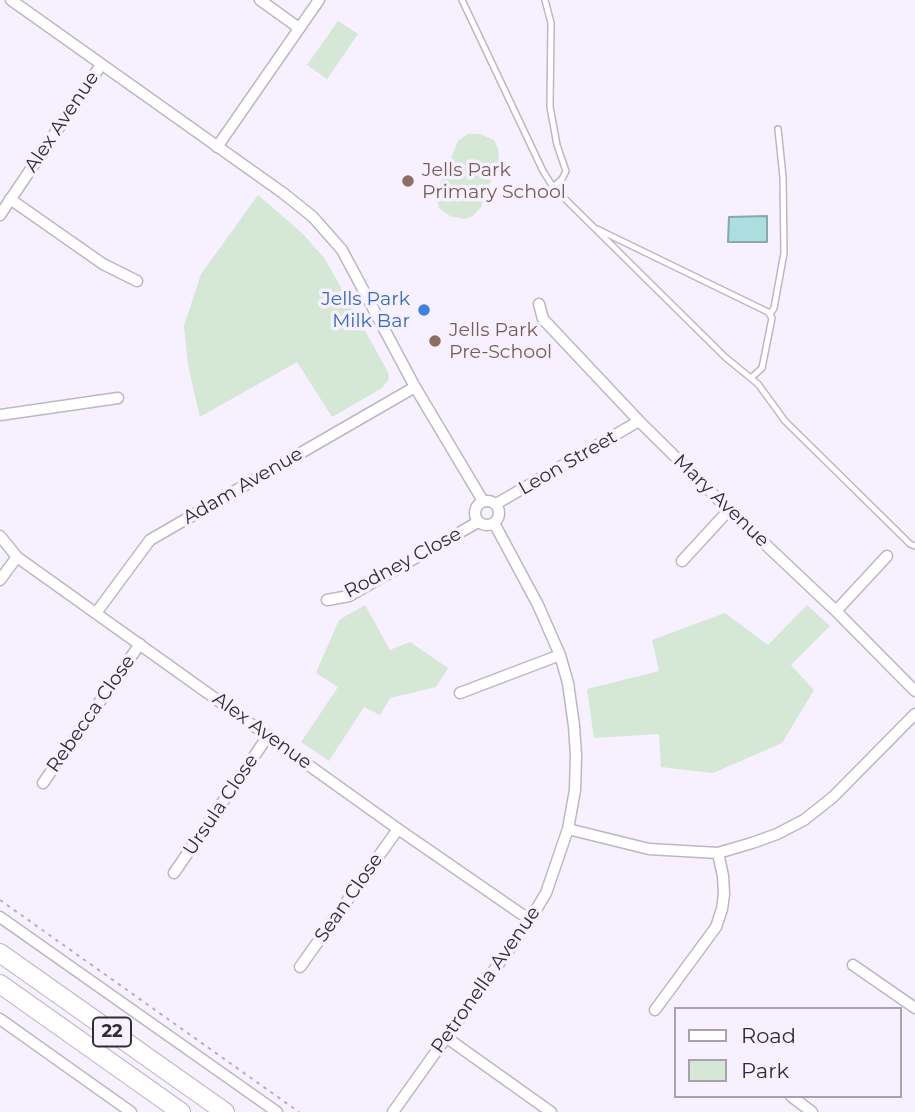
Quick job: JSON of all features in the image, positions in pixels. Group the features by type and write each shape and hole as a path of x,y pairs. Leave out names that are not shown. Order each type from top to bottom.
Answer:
{"main road":[{"name":"22","path":"0,953 225,1112"},
{"name":"22","path":"0,984 181,1112"}],"street":[{"path":"11,0 313,216 342,250 415,387 483,501"},
{"path":"260,0 299,28"},
{"path":"217,147 319,0"},
{"name":"Alex Avenue","path":"0,215 101,65"},
{"path":"10,199 103,264 137,281"},
{"name":"Mary Avenue","path":"540,304 542,319 639,421 915,691"},
{"name":"Adam Avenue","path":"96,613 150,540 415,387"},
{"path":"0,415 118,398"},
{"name":"Leon Street","path":"496,504 639,421"},
{"path":"483,501 496,504 500,514 494,523 489,525 478,522 476,518 475,510 483,501"},
{"path":"682,561 729,510"},
{"name":"Rodney Close","path":"327,600 349,596 478,522"},
{"name":"Petronella Avenue","path":"393,1112 530,920 546,893 568,829 575,790 574,726 568,683 560,655 538,605 494,523"},
{"name":"Alex Avenue","path":"0,536 17,557 530,920"},
{"path":"836,611 887,556"},
{"path":"0,580 17,557"},
{"name":"Rebecca Close","path":"43,783 140,644"},
{"path":"460,693 560,655"},
{"path":"568,829 649,849 718,853 777,834 804,820 833,797 915,714"},
{"name":"Ursula Close","path":"174,873 268,736"},
{"name":"Sean Close","path":"300,967 398,829"},
{"path":"655,1010 716,927 724,894 718,853"},
{"path":"0,917 277,1112"},
{"path":"853,965 915,1008"},
{"path":"0,1019 131,1112"},
{"path":"447,1038 551,1112"},
{"path":"794,1098 813,1112"}],"lane":[{"path":"462,0 553,187 725,357 758,384 785,421 915,546"},
{"path":"545,0 551,23 550,107 557,145 566,171 553,187"},
{"path":"770,314 774,308 784,253 783,177 778,129"},
{"path":"592,227 770,314 772,318 762,368 751,378"}],"path":[{"path":"0,900 299,1112"}],"green space":[{"path":"338,21 358,34 327,79 307,65"},
{"path":"468,134 480,134 494,140 499,160 481,207 473,216 464,219 450,216 439,208 437,199 438,189 458,141"},
{"path":"258,195 303,234 325,259 388,372 389,379 382,388 332,417 297,362 200,417 188,365 184,326 201,274"},
{"path":"365,605 390,650 410,642 448,668 436,687 390,698 380,715 364,707 329,761 301,742 338,687 316,673 339,620"},
{"path":"807,605 830,626 791,665 814,690 782,743 713,773 661,767 659,734 594,738 587,689 659,671 652,640 725,613 768,645"}],"shaded area":[{"path":"767,216 767,242 728,242 729,217"}],"place":[{"name":"Jells Park Primary School","path":"408,181"},
{"name":"Jells Park Milk Bar","path":"424,310"},
{"name":"Jells Park Pre-School","path":"435,341"}]}
